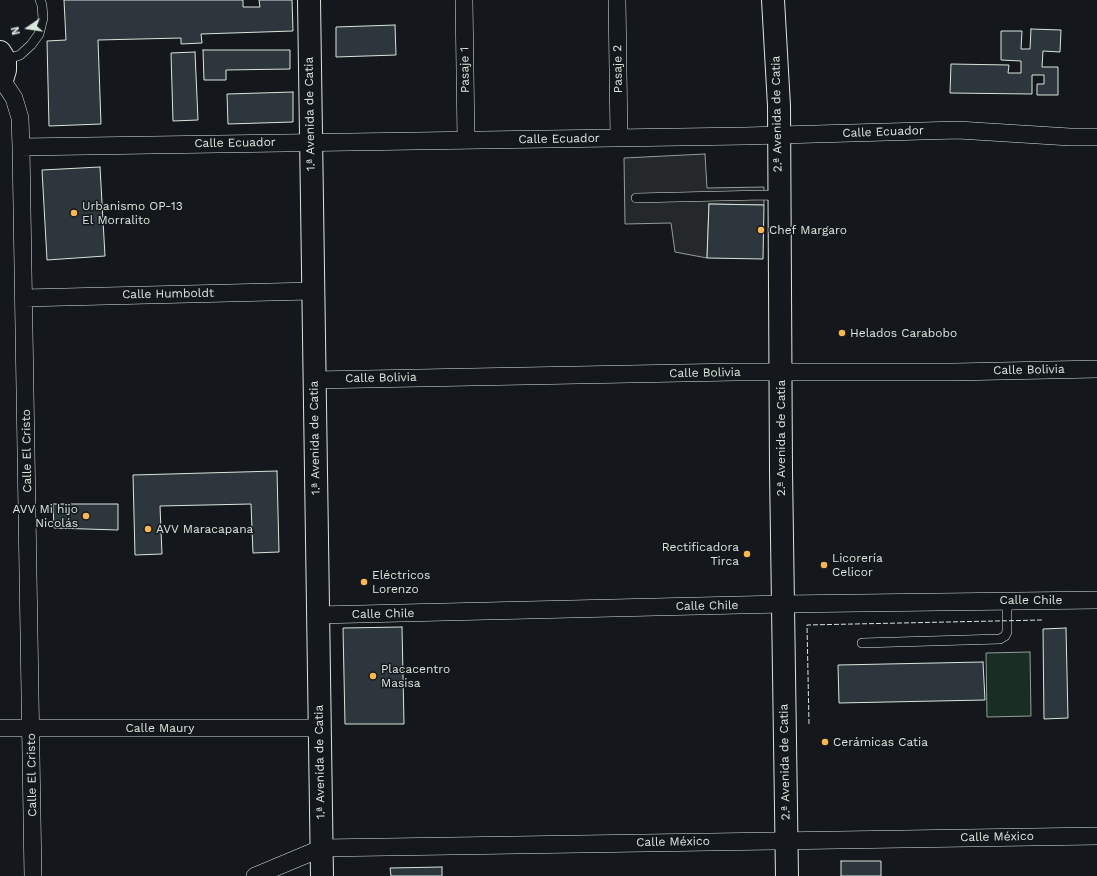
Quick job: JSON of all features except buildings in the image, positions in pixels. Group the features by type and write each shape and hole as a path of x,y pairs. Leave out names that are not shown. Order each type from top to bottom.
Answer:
{"street":[{"name":"1.ª Avenida de Catia","path":"309,0 312,290 322,876"},
{"name":"Pasaje 1","path":"464,0 466,140"},
{"name":"Pasaje 2","path":"617,0 619,138"},
{"name":"2.ª Avenida de Catia","path":"772,0 779,106 778,196 782,604 787,876"},
{"name":"Calle El Cristo","path":"2,68 20,118 22,146 33,876"},
{"name":"Calle Ecuador","path":"22,146 619,138 958,130 1070,137 1097,137"},
{"name":"Calle Humboldt","path":"24,298 312,290"},
{"name":"Calle Bolivia","path":"314,380 780,372 1097,369"},
{"name":"Calle Chile","path":"318,615 782,604 1097,600"},
{"name":"Calle Maury","path":"0,728 320,728"},
{"name":"Calle México","path":"255,876 322,848 1097,836"}],"lane":[{"path":"2,68 20,55 39,34 42,18 42,5 40,0"},
{"path":"636,198 778,196"},
{"path":"862,643 1000,639 1005,636 1007,632 1007,600"}],"green space":[{"path":"1030,652 1031,716 987,717 986,653"}],"shaded area":[{"name":"Chef Margaro","path":"705,154 707,188 764,187 764,205 709,204 707,258 675,252 671,223 625,224 624,158"}],"fence":[{"path":"809,724 807,625 1042,620"}],"place":[{"name":"Urbanismo OP-13 El Morralito","path":"74,213"},
{"name":"Chef Margaro","path":"761,230"},
{"name":"Helados Carabobo","path":"842,333"},
{"name":"AVV Mi hijo Nicolás","path":"86,516"},
{"name":"AVV Maracapana","path":"148,529"},
{"name":"Rectificadora Tirca","path":"747,554"},
{"name":"Licorería Celicor","path":"824,565"},
{"name":"Eléctricos Lorenzo","path":"364,582"},
{"name":"Placacentro Masisa","path":"373,676"},
{"name":"Cerámicas Catia","path":"825,742"}]}
